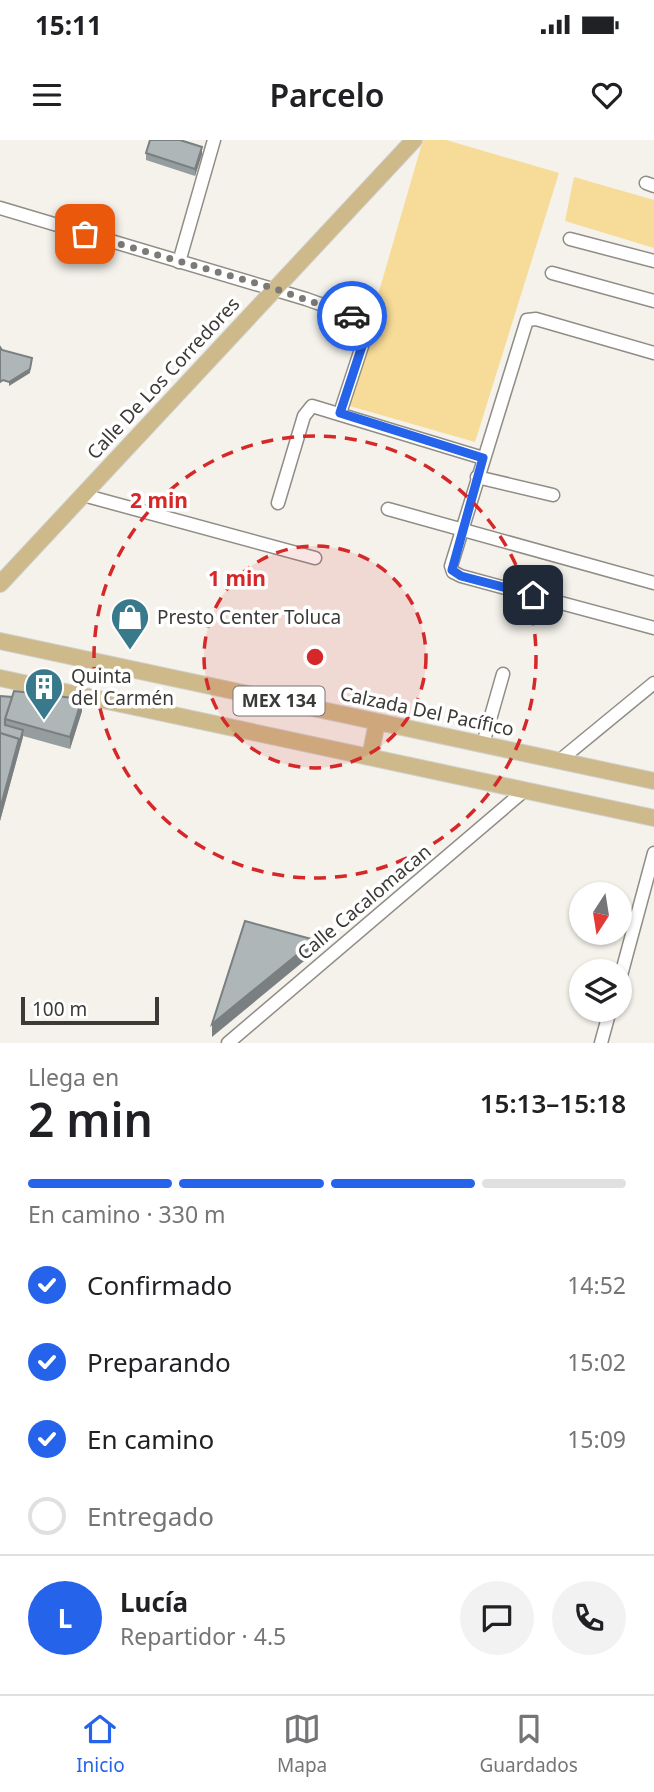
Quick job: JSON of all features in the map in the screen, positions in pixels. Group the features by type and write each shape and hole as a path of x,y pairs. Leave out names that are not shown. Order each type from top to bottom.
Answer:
{"main road":[{"name":"Calle De Los Corredores","path":"0,584 414,140"},
{"name":"Calzada Del Pacífico","path":"0,641 559,761"},
{"name":"MEX 134","path":"0,678 654,818"},
{"path":"370,757 377,722"},
{"name":"MEX 134","path":"559,761 654,781"}],"street":[{"path":"179,262 214,140"},
{"path":"0,208 276,289 351,315 365,327 366,334 340,413"},
{"path":"569,239 654,261"},
{"path":"552,273 654,301"},
{"path":"654,353 536,319 527,320 451,566 453,572 654,628"},
{"path":"278,503 307,409 314,406 483,458"},
{"path":"477,477 553,495"},
{"path":"83,495 315,558"},
{"path":"388,509 654,583"},
{"path":"483,744 503,674"},
{"path":"559,761 654,683"},
{"name":"Calle Cacalomacan","path":"228,1043 525,790"},
{"path":"625,959 654,853"},
{"path":"601,1043 607,1022"}],"shaded area":[{"path":"423,140 446,140 559,173 475,442 346,405"},
{"path":"574,177 654,200 654,248 565,221"}],"building":[{"path":"150,140 180,140 202,147 195,169 146,153"},
{"path":"0,347 2,350 32,358 30,369 9,382 0,382"},
{"name":"Quinta del Carmén","path":"14,691 82,699 70,737 5,719"},
{"path":"0,696 12,697 5,725 23,730 19,745 19,739 0,733"},
{"path":"0,733 19,739 0,809"},
{"path":"245,921 315,940 212,1024"}],"way so far":[{"path":"85,234 276,289 352,316"}],"place":[{"name":"Presto Center Toluca","path":"130,651"},
{"name":"Quinta del Carmén","path":"44,721"}],"route":[{"path":"352,316 365,327 366,334 340,413 483,458 460,530 452,570 456,575 533,595"}]}
